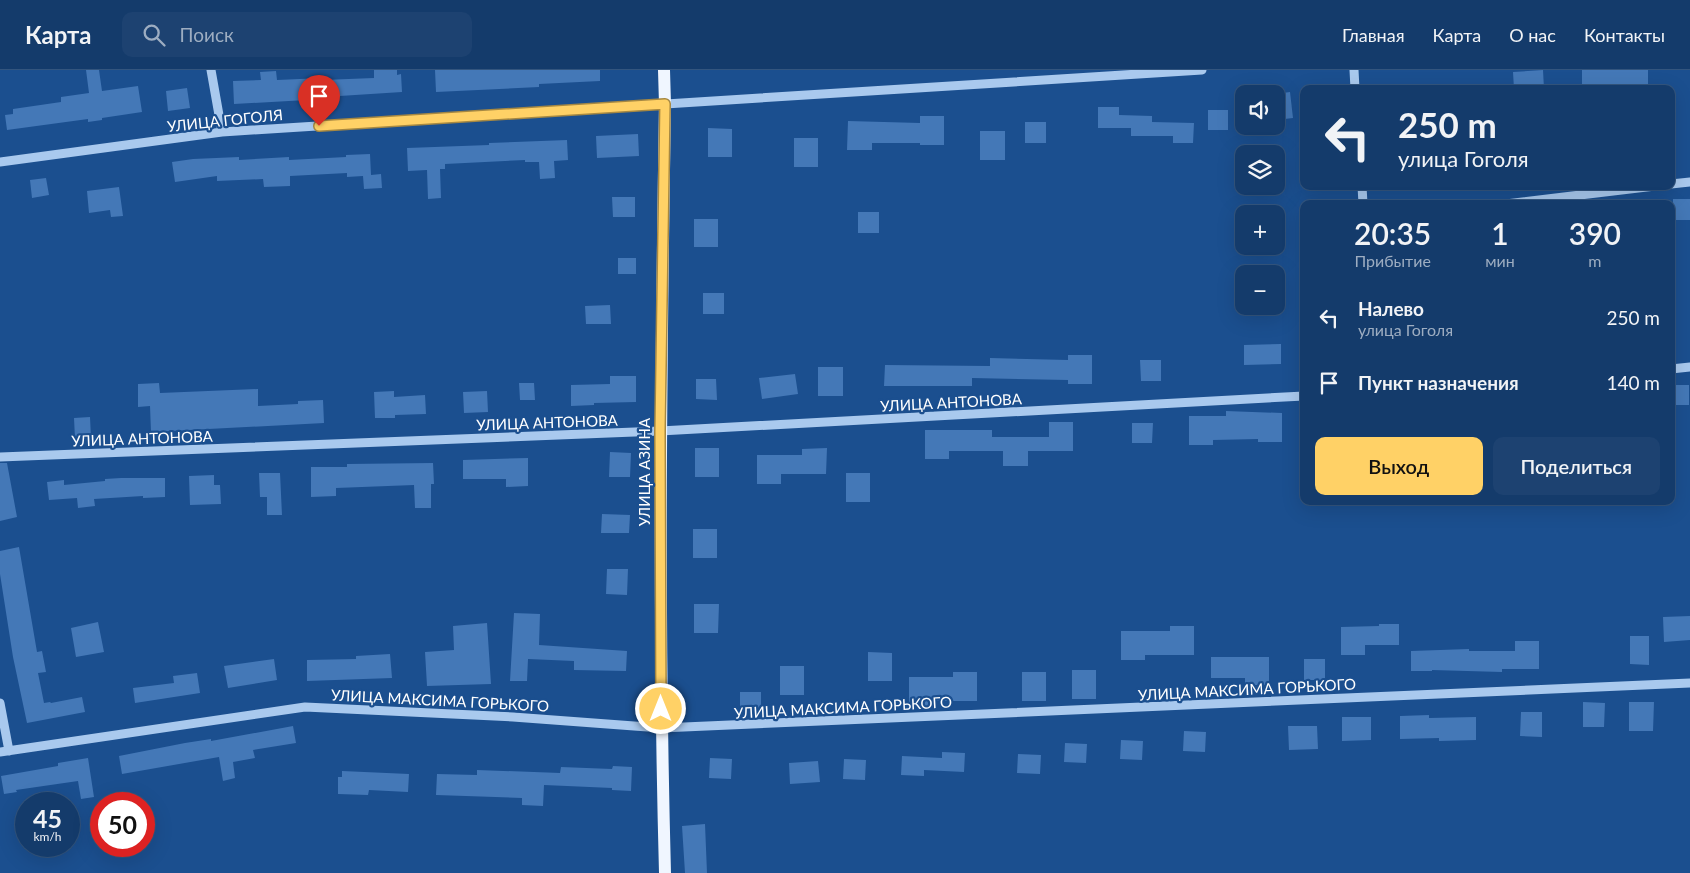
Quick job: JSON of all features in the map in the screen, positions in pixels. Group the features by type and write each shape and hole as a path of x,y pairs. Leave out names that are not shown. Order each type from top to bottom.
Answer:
{"main road":[{"name":"УЛИЦА АЗИНА","path":"664,70 660,431 661,728 665,873"}],"street":[{"path":"211,70 222,132"},
{"name":"УЛИЦА ГОГОЛЯ","path":"0,162 222,132 1202,70"},
{"path":"1354,70 1355,85"},
{"path":"1675,184 1690,182"},
{"path":"1539,200 1622,190"},
{"path":"1675,369 1690,367"},
{"name":"УЛИЦА АНТОНОВА","path":"0,457 660,431 1300,396"},
{"name":"УЛИЦА МАКСИМА ГОРЬКОГО","path":"5,752 306,707 512,717 661,728 1690,683"},
{"path":"0,703 5,752"}],"building":[{"path":"86,70 99,70 102,91 138,86 142,112 88,122 88,119 7,130 5,115 13,114 13,109 61,102 61,97 89,93"},
{"path":"374,70 397,70 397,75 401,74 402,92 234,104 233,81 261,80 260,72 276,71 277,80 323,78 323,80 374,78"},
{"path":"435,70 600,70 600,81 539,84 539,87 436,92"},
{"path":"1543,70 1544,85 1514,85 1513,72"},
{"path":"1582,70 1648,70 1648,85 1582,85"},
{"path":"187,88 190,108 168,111 166,91"},
{"path":"1290,92 1293,118 1285,119 1285,93"},
{"path":"1098,107 1119,107 1119,115 1152,116 1152,122 1194,123 1193,143 1173,143 1173,136 1131,136 1131,128 1098,128"},
{"path":"1208,110 1228,110 1228,130 1208,130"},
{"path":"920,116 944,116 944,145 872,143 872,150 847,150 848,121 920,123"},
{"path":"1025,122 1046,122 1046,143 1025,143"},
{"path":"708,128 732,129 732,157 708,157"},
{"path":"980,131 1005,131 1005,160 980,160"},
{"path":"638,134 639,156 597,158 596,136"},
{"path":"794,138 818,138 818,167 794,167"},
{"path":"567,140 568,160 554,161 555,178 540,179 539,162 525,162 525,160 445,164 445,169 440,169 441,198 428,199 427,170 408,171 407,148"},
{"path":"370,154 371,175 381,174 382,188 364,189 363,176 347,177 347,173 290,176 290,186 264,187 263,179 217,181 217,176 175,182 172,162 239,157 239,160 289,157 289,160"},
{"path":"46,178 49,195 32,198 30,180"},
{"path":"119,187 123,216 111,217 110,210 89,213 87,191"},
{"path":"612,197 635,197 635,217 613,217"},
{"path":"1690,199 1690,220 1675,220 1675,200 1673,200"},
{"path":"858,212 879,212 879,233 858,233"},
{"path":"694,219 718,219 718,247 694,247"},
{"path":"618,258 636,258 636,274 618,274"},
{"path":"703,293 724,293 724,314 703,314"},
{"path":"610,305 611,324 586,324 585,306"},
{"path":"1281,344 1281,364 1244,365 1244,345"},
{"path":"1068,355 1092,355 1092,384 1068,384 1068,380 972,378 972,386 884,386 885,365 990,366 990,358 1068,360"},
{"path":"1140,360 1161,360 1161,381 1141,381"},
{"path":"818,367 843,367 843,396 818,396"},
{"path":"795,374 798,394 762,399 759,378"},
{"path":"610,376 636,376 636,402 594,403 594,405 571,406 571,385 610,384"},
{"path":"696,379 716,379 717,400 696,399"},
{"path":"159,383 160,393 258,389 258,406 298,404 298,401 323,400 324,423 151,432 150,406 138,407 138,384"},
{"path":"519,383 534,383 535,400 520,400"},
{"path":"1675,385 1689,385 1689,405 1675,405"},
{"path":"394,391 394,397 425,395 426,414 395,415 395,418 375,418 374,392"},
{"path":"487,391 488,412 464,413 463,392"},
{"path":"1226,411 1282,413 1282,442 1258,442 1258,439 1213,440 1213,445 1189,445 1189,416 1226,416"},
{"path":"90,417 91,438 75,439 74,418"},
{"path":"1049,422 1073,422 1073,451 1028,451 1028,466 1003,466 1003,451 949,451 949,459 925,459 925,430 992,430 992,437 1049,437"},
{"path":"1132,423 1153,423 1152,443 1132,443"},
{"path":"695,448 719,448 719,477 695,477"},
{"path":"827,448 826,474 781,474 781,484 757,484 757,455 802,455 802,449"},
{"path":"610,452 631,453 630,477 609,477"},
{"path":"528,458 528,486 506,487 506,479 463,479 463,460"},
{"path":"0,463 7,463 17,517 0,521"},
{"path":"433,463 434,484 431,484 431,508 415,508 414,485 336,488 336,496 311,497 311,467 347,467 347,464"},
{"path":"259,473 280,473 282,515 267,515 267,497 260,497"},
{"path":"846,473 870,473 870,502 846,502"},
{"path":"214,475 214,485 220,485 221,504 190,505 189,476"},
{"path":"121,478 165,478 165,497 143,498 143,496 94,499 95,506 78,508 77,498 49,500 47,482 64,480 64,485"},
{"path":"602,514 630,515 629,533 601,533"},
{"path":"693,529 717,529 717,558 693,558"},
{"path":"19,547 37,652 42,651 46,672 38,673 44,703 82,697 85,712 27,723 13,657 0,574 0,551"},
{"path":"607,569 628,569 627,595 606,594"},
{"path":"694,604 719,604 718,633 694,633"},
{"path":"514,613 540,614 539,645 627,651 626,671 574,670 574,661 528,659 527,681 510,681"},
{"path":"1690,616 1690,640 1664,642 1663,617"},
{"path":"98,622 104,652 76,657 71,628"},
{"path":"487,623 491,684 427,686 425,652 454,650 453,626"},
{"path":"1379,624 1399,624 1399,645 1365,645 1365,655 1341,655 1341,627 1379,626"},
{"path":"1170,626 1194,626 1194,655 1145,655 1145,660 1121,660 1121,631 1170,631"},
{"path":"1630,636 1649,636 1649,665 1630,664"},
{"path":"1515,641 1539,641 1539,669 1502,669 1502,672 1411,671 1411,651 1469,649 1469,651 1515,651"},
{"path":"868,652 892,653 892,681 868,681"},
{"path":"390,654 392,678 307,681 307,660 356,659 356,656"},
{"path":"1211,657 1269,657 1269,685 1245,685 1245,678 1211,678"},
{"path":"274,659 277,680 228,688 224,666"},
{"path":"1304,659 1325,659 1325,680 1304,680"},
{"path":"780,666 804,666 804,695 780,695"},
{"path":"1072,670 1096,670 1096,699 1072,699"},
{"path":"953,672 977,672 977,701 934,701 934,706 909,706 909,677 953,677"},
{"path":"1022,672 1046,672 1046,701 1022,701"},
{"path":"197,673 200,693 135,703 133,688 174,683 173,676"},
{"path":"740,692 761,692 761,713 740,713"},
{"path":"1583,702 1605,703 1604,727 1583,727"},
{"path":"1629,702 1654,702 1653,731 1629,731"},
{"path":"1521,712 1542,712 1542,737 1520,736"},
{"path":"1429,715 1429,718 1476,717 1476,740 1439,741 1439,738 1400,739 1400,716"},
{"path":"1342,717 1371,717 1371,740 1342,741"},
{"path":"293,726 296,743 253,750 255,758 233,762 235,778 223,781 219,757 122,774 119,756 185,743 211,739 211,741"},
{"path":"1288,726 1317,726 1318,749 1289,750"},
{"path":"1184,731 1206,732 1205,752 1183,751"},
{"path":"1121,740 1143,741 1142,760 1120,759"},
{"path":"1065,743 1087,744 1086,763 1064,762"},
{"path":"942,752 965,753 964,772 924,770 924,776 901,775 902,756 942,758"},
{"path":"1018,754 1041,755 1040,774 1017,773"},
{"path":"88,758 93,792 90,792 90,798 81,799 78,781 16,790 17,792 4,794 1,776 58,766 58,763"},
{"path":"710,758 732,759 731,779 709,778"},
{"path":"844,759 866,760 865,780 843,779"},
{"path":"818,761 820,782 790,784 789,763"},
{"path":"613,766 632,767 631,791 612,790 612,788 544,785 543,806 522,805 522,798 436,795 437,774 477,775 477,770 560,773 561,767 612,769"},
{"path":"342,771 409,774 408,792 369,790 368,795 338,794 338,777 342,777"},
{"path":"705,824 707,873 685,873 682,826"}],"route":[{"path":"319,126 665,104 660,431 661,709"}]}
